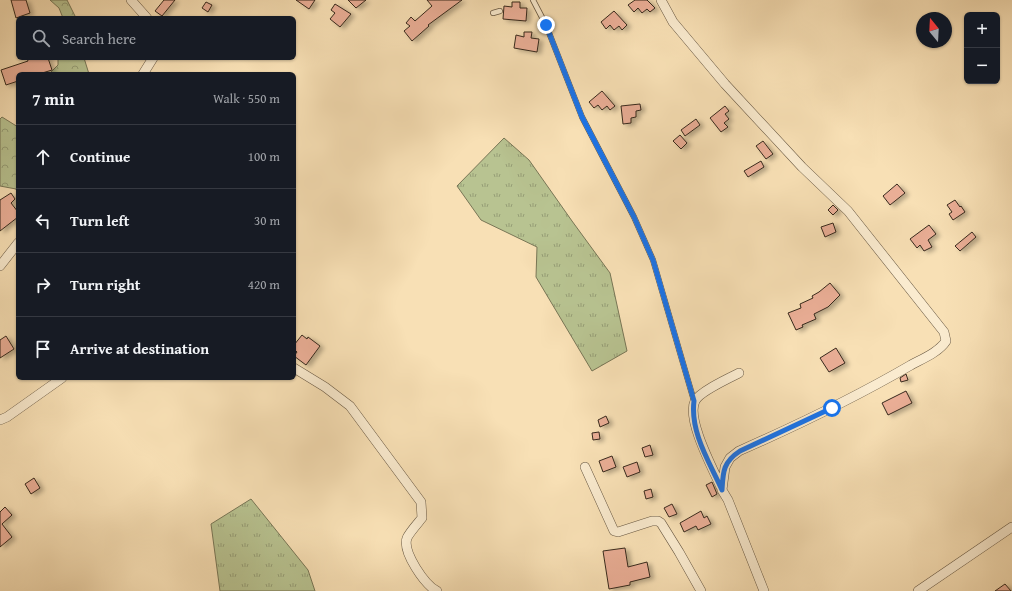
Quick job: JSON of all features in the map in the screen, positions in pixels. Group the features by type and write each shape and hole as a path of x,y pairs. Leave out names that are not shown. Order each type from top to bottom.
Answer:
{"street":[{"path":"131,0 144,16"},
{"path":"661,0 673,22 725,84 802,167 848,210 908,285 944,332 946,337 946,341 939,349 894,375 832,408 740,451 730,458 725,467 722,490"},
{"path":"144,72 151,60"},
{"path":"0,266 16,246"},
{"path":"296,369 325,387 350,406 421,502 422,518 407,538 407,544 409,555 421,576 437,591"},
{"path":"739,373 709,389 694,401 694,422 696,432 728,500 764,591"},
{"path":"0,420 7,417 59,380"},
{"path":"585,467 614,531 618,532 652,521 658,521 661,523 702,591"},
{"path":"918,591 1012,526"}],"lane":[{"path":"533,0 546,25 582,117 634,217 653,260 694,401"},
{"path":"493,13 500,11"}],"green space":[{"path":"50,0 67,0 75,16 62,16 59,8"},
{"path":"58,60 85,60 88,72 51,72 58,65"},
{"path":"2,117 16,126 16,189 0,186 0,119"},
{"path":"504,138 529,160 610,273 627,351 592,371 536,277 537,247 481,220 457,186"},
{"path":"251,499 308,570 315,591 220,591 211,524"}],"building":[{"path":"11,0 26,0 30,13 16,16 16,18"},
{"path":"164,0 175,0 162,16 155,11"},
{"path":"296,0 315,0 309,9"},
{"path":"348,0 366,0 356,8"},
{"path":"427,0 462,0 428,25 429,26 412,41 404,31 410,26 406,23 411,17 415,21 432,6"},
{"path":"635,0 647,0 655,8 650,12 647,9 642,13 638,8 634,12 628,5"},
{"path":"206,2 212,5 208,12 202,8"},
{"path":"512,2 520,2 520,8 527,8 526,21 503,19 504,6 512,7"},
{"path":"335,4 351,14 340,27 330,19 335,13 331,10"},
{"path":"614,11 627,25 622,30 619,26 614,30 610,25 606,29 601,22"},
{"path":"524,32 532,32 531,38 539,39 537,52 514,48 516,35 524,37"},
{"path":"49,60 52,70 46,72 16,72 16,82 6,85 1,70 28,61"},
{"path":"602,91 615,106 610,110 607,106 602,110 598,105 594,108 589,102"},
{"path":"640,104 641,110 636,111 636,117 631,118 631,123 623,124 621,106"},
{"path":"725,106 729,111 725,114 729,119 724,123 728,127 721,132 710,118"},
{"path":"696,119 700,125 685,136 681,130"},
{"path":"680,135 687,143 681,149 673,141"},
{"path":"763,141 773,154 766,159 756,146"},
{"path":"761,161 764,167 748,177 744,171"},
{"path":"897,184 905,193 890,205 883,196"},
{"path":"11,193 15,199 11,203 16,209 16,219 0,231 0,200"},
{"path":"955,200 965,212 953,220 949,214 952,212 947,205"},
{"path":"833,205 838,210 833,215 828,210"},
{"path":"833,223 836,232 825,237 821,227"},
{"path":"929,225 936,234 928,240 932,247 924,251 920,245 917,248 910,239"},
{"path":"972,232 976,237 960,251 955,246"},
{"path":"830,283 840,295 828,307 814,314 816,319 802,325 803,327 796,330 788,313 801,308 800,304 813,298 812,296"},
{"path":"302,335 307,339 308,337 320,346 306,365 296,358 296,342"},
{"path":"6,336 14,349 0,358 0,340"},
{"path":"836,348 845,363 829,372 820,358"},
{"path":"906,374 908,380 901,382 900,378"},
{"path":"906,391 912,403 888,415 882,403"},
{"path":"606,416 609,423 600,427 598,420"},
{"path":"599,432 600,439 593,440 592,433"},
{"path":"650,445 653,455 645,457 642,448"},
{"path":"612,456 616,467 603,472 599,461"},
{"path":"637,462 640,472 627,477 623,467"},
{"path":"34,478 40,488 31,494 25,484"},
{"path":"712,482 717,494 712,497 706,485"},
{"path":"651,489 653,497 646,499 644,491"},
{"path":"672,504 677,514 669,517 664,508"},
{"path":"5,507 12,515 2,524 12,537 0,547 0,512"},
{"path":"701,511 704,518 707,516 711,524 698,530 696,526 684,532 680,523"},
{"path":"625,548 628,567 647,562 650,577 630,582 630,585 609,589 603,551"},
{"path":"1005,584 1011,591 995,591"}],"route":[{"path":"546,25 582,117 634,217 653,260 694,401 694,422 696,432 722,490 723,474 730,458 740,451 832,408"}]}
